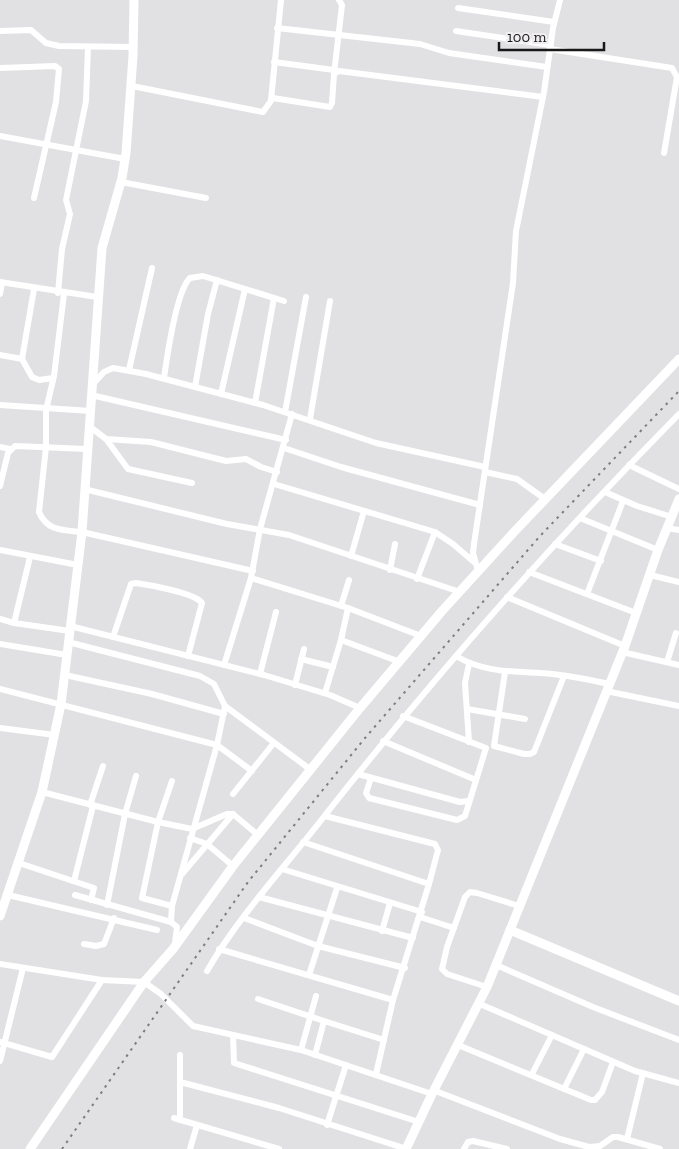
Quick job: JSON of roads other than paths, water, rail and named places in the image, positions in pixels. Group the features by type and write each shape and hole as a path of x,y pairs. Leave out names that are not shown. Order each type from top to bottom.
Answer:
{"street":[{"path":"0,916 42,792 61,704 82,532 93,384 97,297 105,233 121,182 125,159 132,86 134,0"},
{"path":"132,86 260,112 267,110 270,100 281,0"},
{"path":"270,100 276,98 330,107 332,103 342,5 339,0"},
{"path":"478,572 473,553 513,283 516,231 542,97 554,22 560,0"},
{"path":"458,8 554,22"},
{"path":"277,28 420,44 449,53 547,67"},
{"path":"0,31 31,30 46,43 51,44 88,47 133,47"},
{"path":"456,32 675,68 677,77 664,153"},
{"path":"88,47 87,94 66,200 70,214 63,242 61,293 53,378 46,410 46,447 39,512 43,521 51,528 82,532 252,575 421,636"},
{"path":"274,62 334,72 542,97"},
{"path":"0,68 55,66 59,68 58,91 34,198"},
{"path":"0,136 125,159"},
{"path":"121,182 206,198"},
{"path":"129,370 152,268"},
{"path":"164,378 184,285 193,276 218,280 284,301"},
{"path":"195,387 208,314 218,280"},
{"path":"0,294 1,283 97,297"},
{"path":"34,289 22,359 28,373 35,379 53,378"},
{"path":"221,394 245,289"},
{"path":"224,665 252,575 260,530 286,440 306,297"},
{"path":"255,403 274,298"},
{"path":"310,419 330,301"},
{"path":"0,355 22,359"},
{"path":"30,1149 144,982 173,949 233,866 360,708 478,572 679,359"},
{"path":"93,384 109,370 129,370 164,378 310,419 376,443 485,469 517,479 545,499"},
{"path":"92,395 286,440"},
{"path":"0,405 46,410 90,411"},
{"path":"207,971 219,949 259,897 404,716 529,572 679,414"},
{"path":"89,426 106,439 128,469 192,483"},
{"path":"106,439 141,441 226,461 246,460 261,468 277,472"},
{"path":"0,447 10,449 15,446 87,448"},
{"path":"284,448 341,467 480,505"},
{"path":"0,486 10,449"},
{"path":"629,465 679,489"},
{"path":"274,484 435,532 474,562"},
{"path":"84,489 227,524 289,535 460,592"},
{"path":"605,492 623,501 672,517"},
{"path":"180,1082 279,1108 327,1125 407,1149 432,1092 480,1004 608,688 658,550 679,499"},
{"path":"587,594 623,501"},
{"path":"351,556 364,511"},
{"path":"580,518 658,550"},
{"path":"667,528 679,530"},
{"path":"417,579 435,532"},
{"path":"390,570 395,544"},
{"path":"555,544 601,561"},
{"path":"0,550 78,565"},
{"path":"14,623 30,557"},
{"path":"529,572 636,613"},
{"path":"650,575 679,582"},
{"path":"325,693 341,640 349,580"},
{"path":"113,637 131,584 136,583 168,590 199,599 202,603 188,656"},
{"path":"507,597 623,649 679,665"},
{"path":"260,674 276,612"},
{"path":"0,619 14,623 70,629 113,637 260,674 325,693 360,708"},
{"path":"667,662 676,633"},
{"path":"341,640 400,662"},
{"path":"68,642 200,676 214,684 224,710 172,906 171,922"},
{"path":"0,644 67,655"},
{"path":"295,685 304,649"},
{"path":"456,656 469,664 505,672 564,676 679,706"},
{"path":"301,659 333,667"},
{"path":"469,664 465,679 469,742"},
{"path":"505,672 494,746 524,754 532,754 564,676"},
{"path":"64,674 224,710 311,770"},
{"path":"0,689 216,745 252,771"},
{"path":"467,709 525,719"},
{"path":"371,778 366,792 369,798 458,820 465,816 468,801 487,750 404,716"},
{"path":"0,728 55,735"},
{"path":"383,741 476,780"},
{"path":"233,794 273,744"},
{"path":"74,881 103,766"},
{"path":"358,774 460,802 468,801"},
{"path":"107,905 125,814 136,776"},
{"path":"172,781 158,822 142,898 172,906"},
{"path":"42,792 92,806 192,829 227,814 234,814 258,835"},
{"path":"180,877 234,814"},
{"path":"325,816 435,844 438,850 421,915 393,1000 376,1074"},
{"path":"190,838 207,844 233,866"},
{"path":"303,842 429,884"},
{"path":"19,863 94,888 91,900"},
{"path":"282,869 337,888 390,903 454,928"},
{"path":"309,975 337,888"},
{"path":"487,987 444,972 442,965 465,897 470,892 519,906"},
{"path":"8,895 114,918 157,930"},
{"path":"75,895 171,922 177,927 173,949"},
{"path":"259,897 413,938"},
{"path":"382,931 390,903"},
{"path":"84,944 96,946 104,944 114,918"},
{"path":"244,918 318,946 405,968"},
{"path":"510,930 679,1001"},
{"path":"219,949 393,1000"},
{"path":"0,964 102,980 144,982 161,994 192,1026 301,1050 432,1092 560,1139 589,1147 600,1146 613,1137 627,1139 660,1149"},
{"path":"496,965 593,1008 679,1040"},
{"path":"0,1060 2,1042 23,968"},
{"path":"2,1042 52,1057 102,980"},
{"path":"301,1050 316,996"},
{"path":"258,999 384,1040"},
{"path":"480,1004 613,1062 679,1083"},
{"path":"315,1055 324,1021"},
{"path":"233,1035 234,1063 419,1122"},
{"path":"532,1074 552,1035"},
{"path":"458,1045 595,1100 602,1092 613,1062"},
{"path":"564,1089 584,1049"},
{"path":"180,1055 177,1119 279,1149"},
{"path":"327,1125 346,1065"},
{"path":"627,1139 643,1073"},
{"path":"190,1149 197,1125"},
{"path":"464,1149 472,1141 507,1149"}],"railway":[{"path":"62,1149 248,882 365,738 540,536 679,391"}]}
